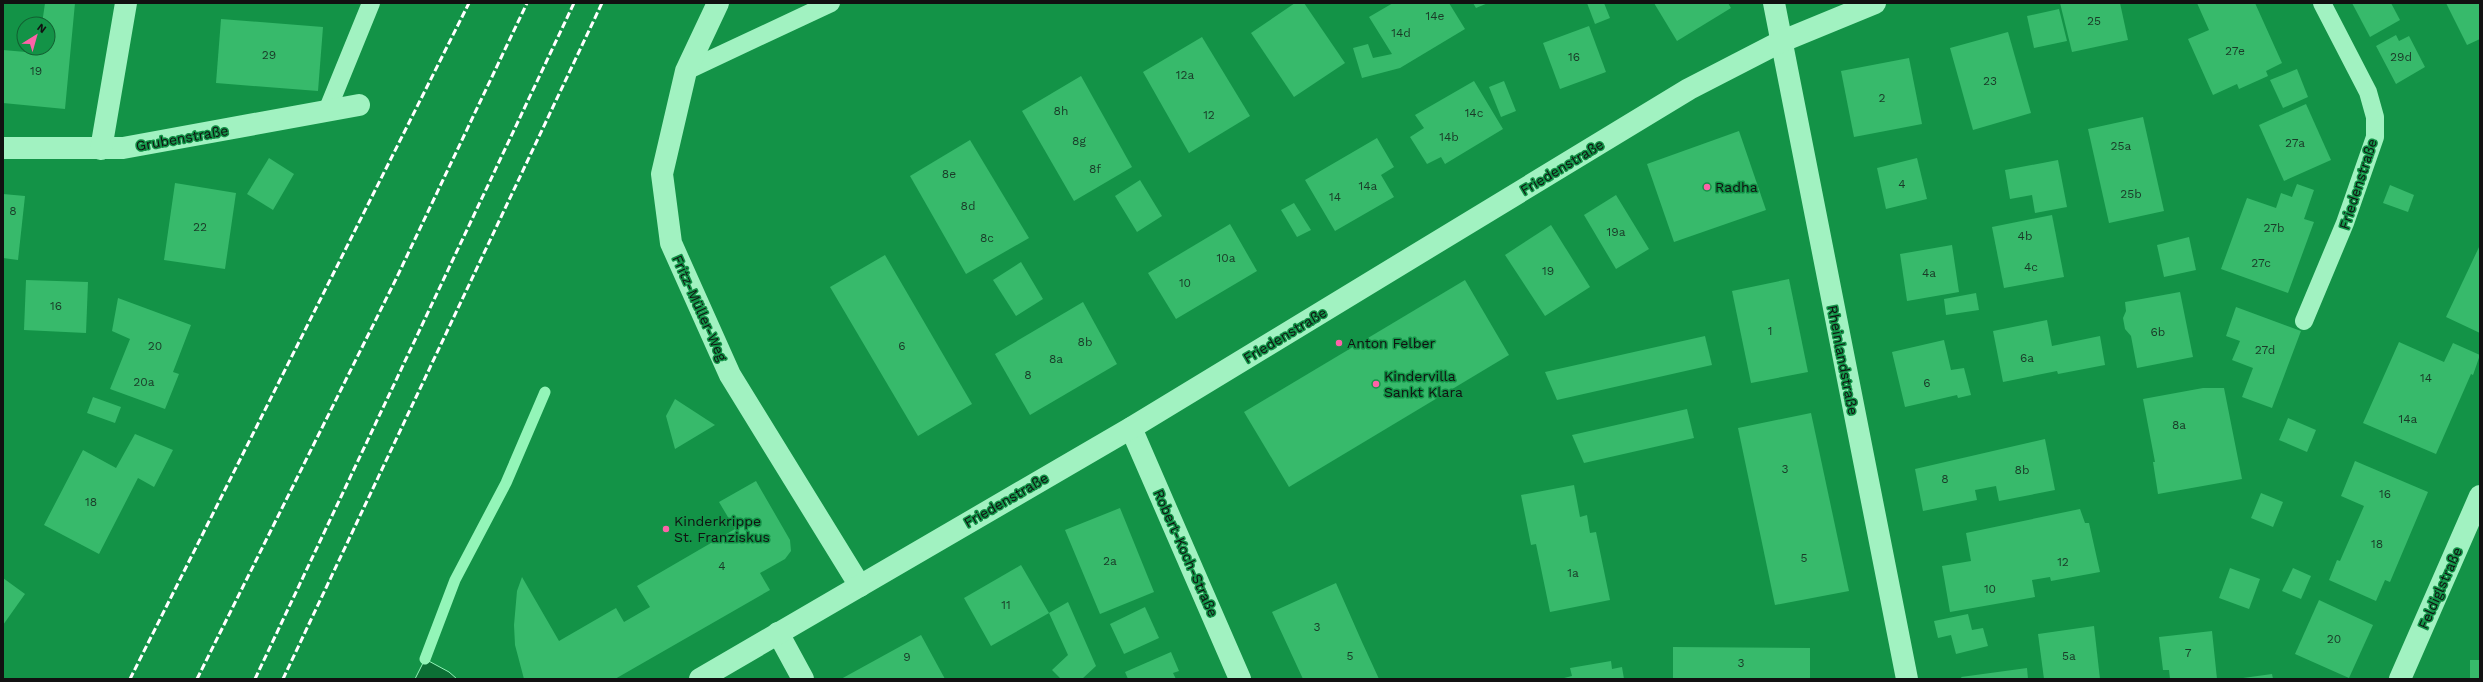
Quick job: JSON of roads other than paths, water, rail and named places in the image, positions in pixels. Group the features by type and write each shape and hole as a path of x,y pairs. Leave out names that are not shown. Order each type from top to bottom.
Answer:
{"street":[{"path":"101,149 126,3"},
{"name":"Fritz-Müller-Weg","path":"718,3 686,71 662,174 671,243 730,375 860,586"},
{"name":"Rheinlandstraße","path":"1774,3 1780,42 1907,679"},
{"name":"Friedenstraße","path":"700,679 1131,428 1689,89 1780,42 1875,3"},
{"name":"Grubenstraße","path":"3,148 101,149 148,144 359,105"},
{"name":"Robert-Koch-Straße","path":"1131,428 1240,679"},
{"name":"Feldiglstraße","path":"2400,679 2480,496"},
{"path":"778,633 803,679"}],"lane":[{"path":"327,111 371,3"},
{"path":"686,71 831,3"},
{"name":"Friedenstraße","path":"2304,321 2346,223 2374,137 2375,117 2368,92 2322,3"}],"waterway":[{"path":"425,659 455,580 506,483 545,392"}],"railway":[{"path":"130,679 469,3"},
{"path":"197,679 396,279 527,3"},
{"path":"255,679 574,3"},
{"path":"283,679 602,3"}],"place":[{"name":"Radha","path":"1707,187"},
{"name":"Anton Felber","path":"1339,343"},
{"name":"Kindervilla Sankt Klara","path":"1376,384"},
{"name":"Kinderkrippe St. Franziskus","path":"666,529"}]}
